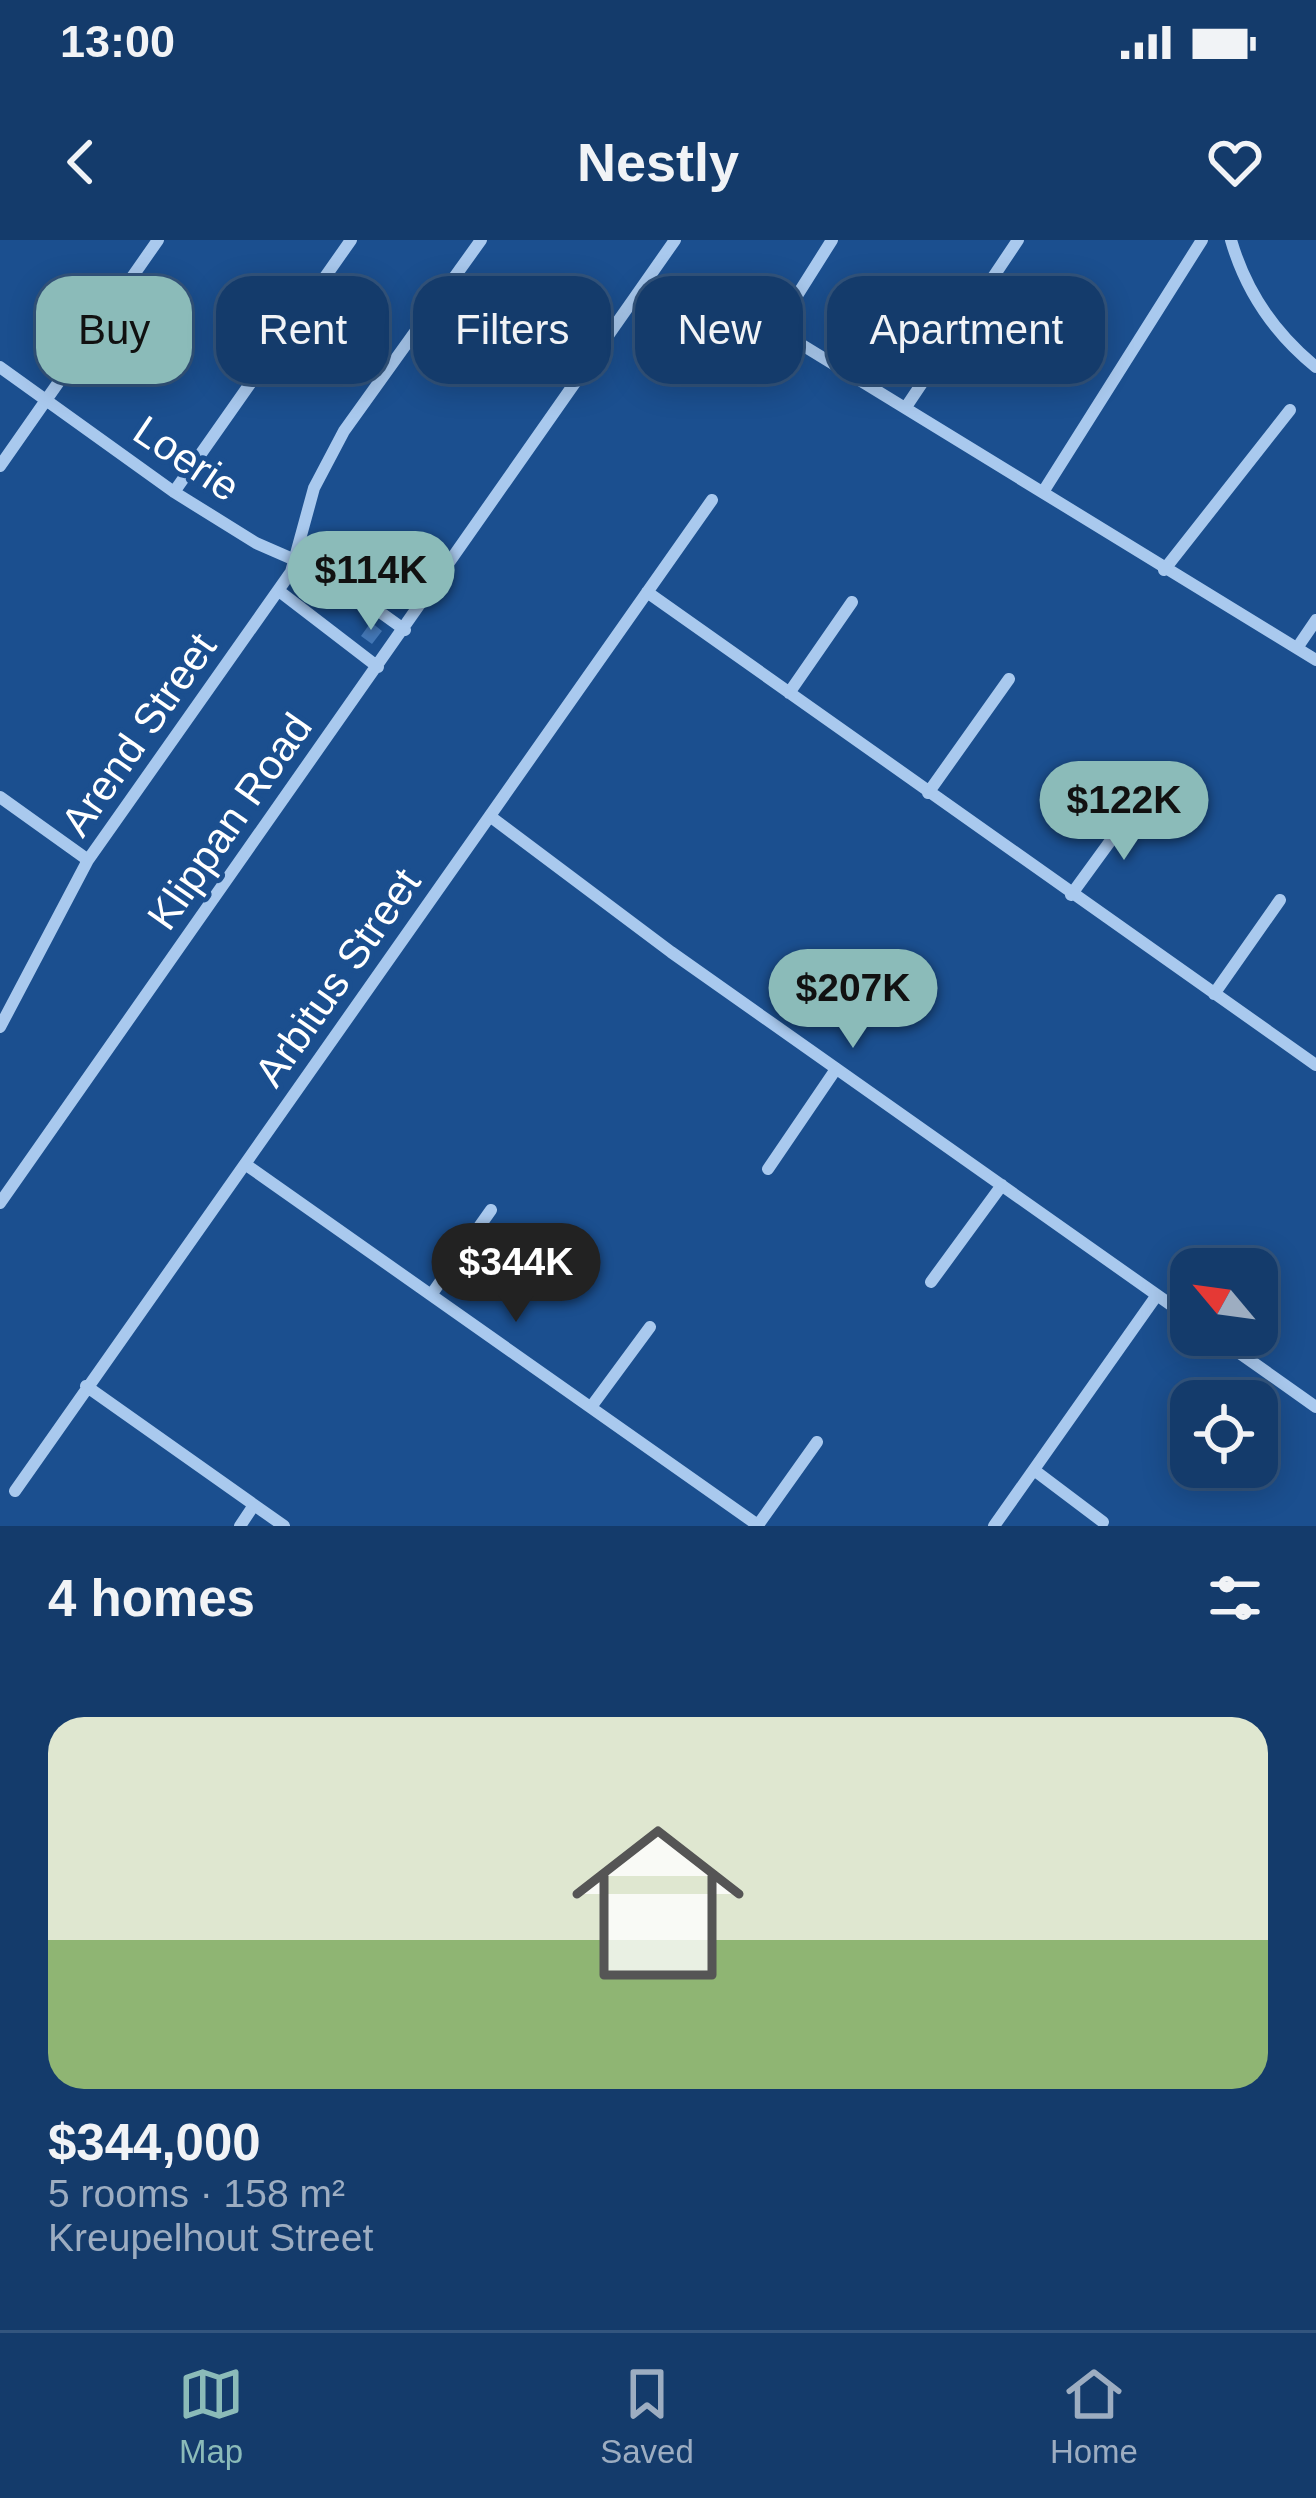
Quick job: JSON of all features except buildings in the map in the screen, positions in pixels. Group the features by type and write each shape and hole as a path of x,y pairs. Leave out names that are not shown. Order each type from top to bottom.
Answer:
{"street":[{"path":"0,466 158,240"},
{"path":"174,492 351,240"},
{"name":"Arend Street","path":"0,1027 88,860 297,561 306,508 344,431 481,240"},
{"name":"Klippan Road","path":"0,1203 675,240"},
{"path":"832,240 787,313 787,334 1316,660"},
{"path":"906,407 1018,240"},
{"path":"1043,492 1202,240"},
{"path":"1231,240 1251,293 1292,347 1316,367"},
{"name":"Loerie","path":"0,367 174,492 256,544 327,574 405,630"},
{"path":"1164,570 1290,410"},
{"name":"Arbitus Street","path":"15,1491 712,500"},
{"path":"279,591 378,668"},
{"path":"647,592 1316,1065"},
{"path":"789,693 852,602"},
{"path":"1297,648 1316,620"},
{"path":"928,793 1010,679"},
{"path":"0,797 88,860"},
{"path":"1071,895 1138,803"},
{"path":"490,817 1170,1304"},
{"path":"1214,994 1280,900"},
{"path":"768,1169 836,1069"},
{"path":"245,1164 759,1526 817,1442"},
{"path":"931,1282 1002,1185"},
{"path":"431,1295 491,1210"},
{"path":"994,1526 1157,1295"},
{"path":"591,1408 650,1327"},
{"path":"1244,1356 1316,1407"},
{"path":"86,1386 284,1526"},
{"path":"1034,1470 1103,1522"},
{"path":"240,1526 254,1505"}]}
